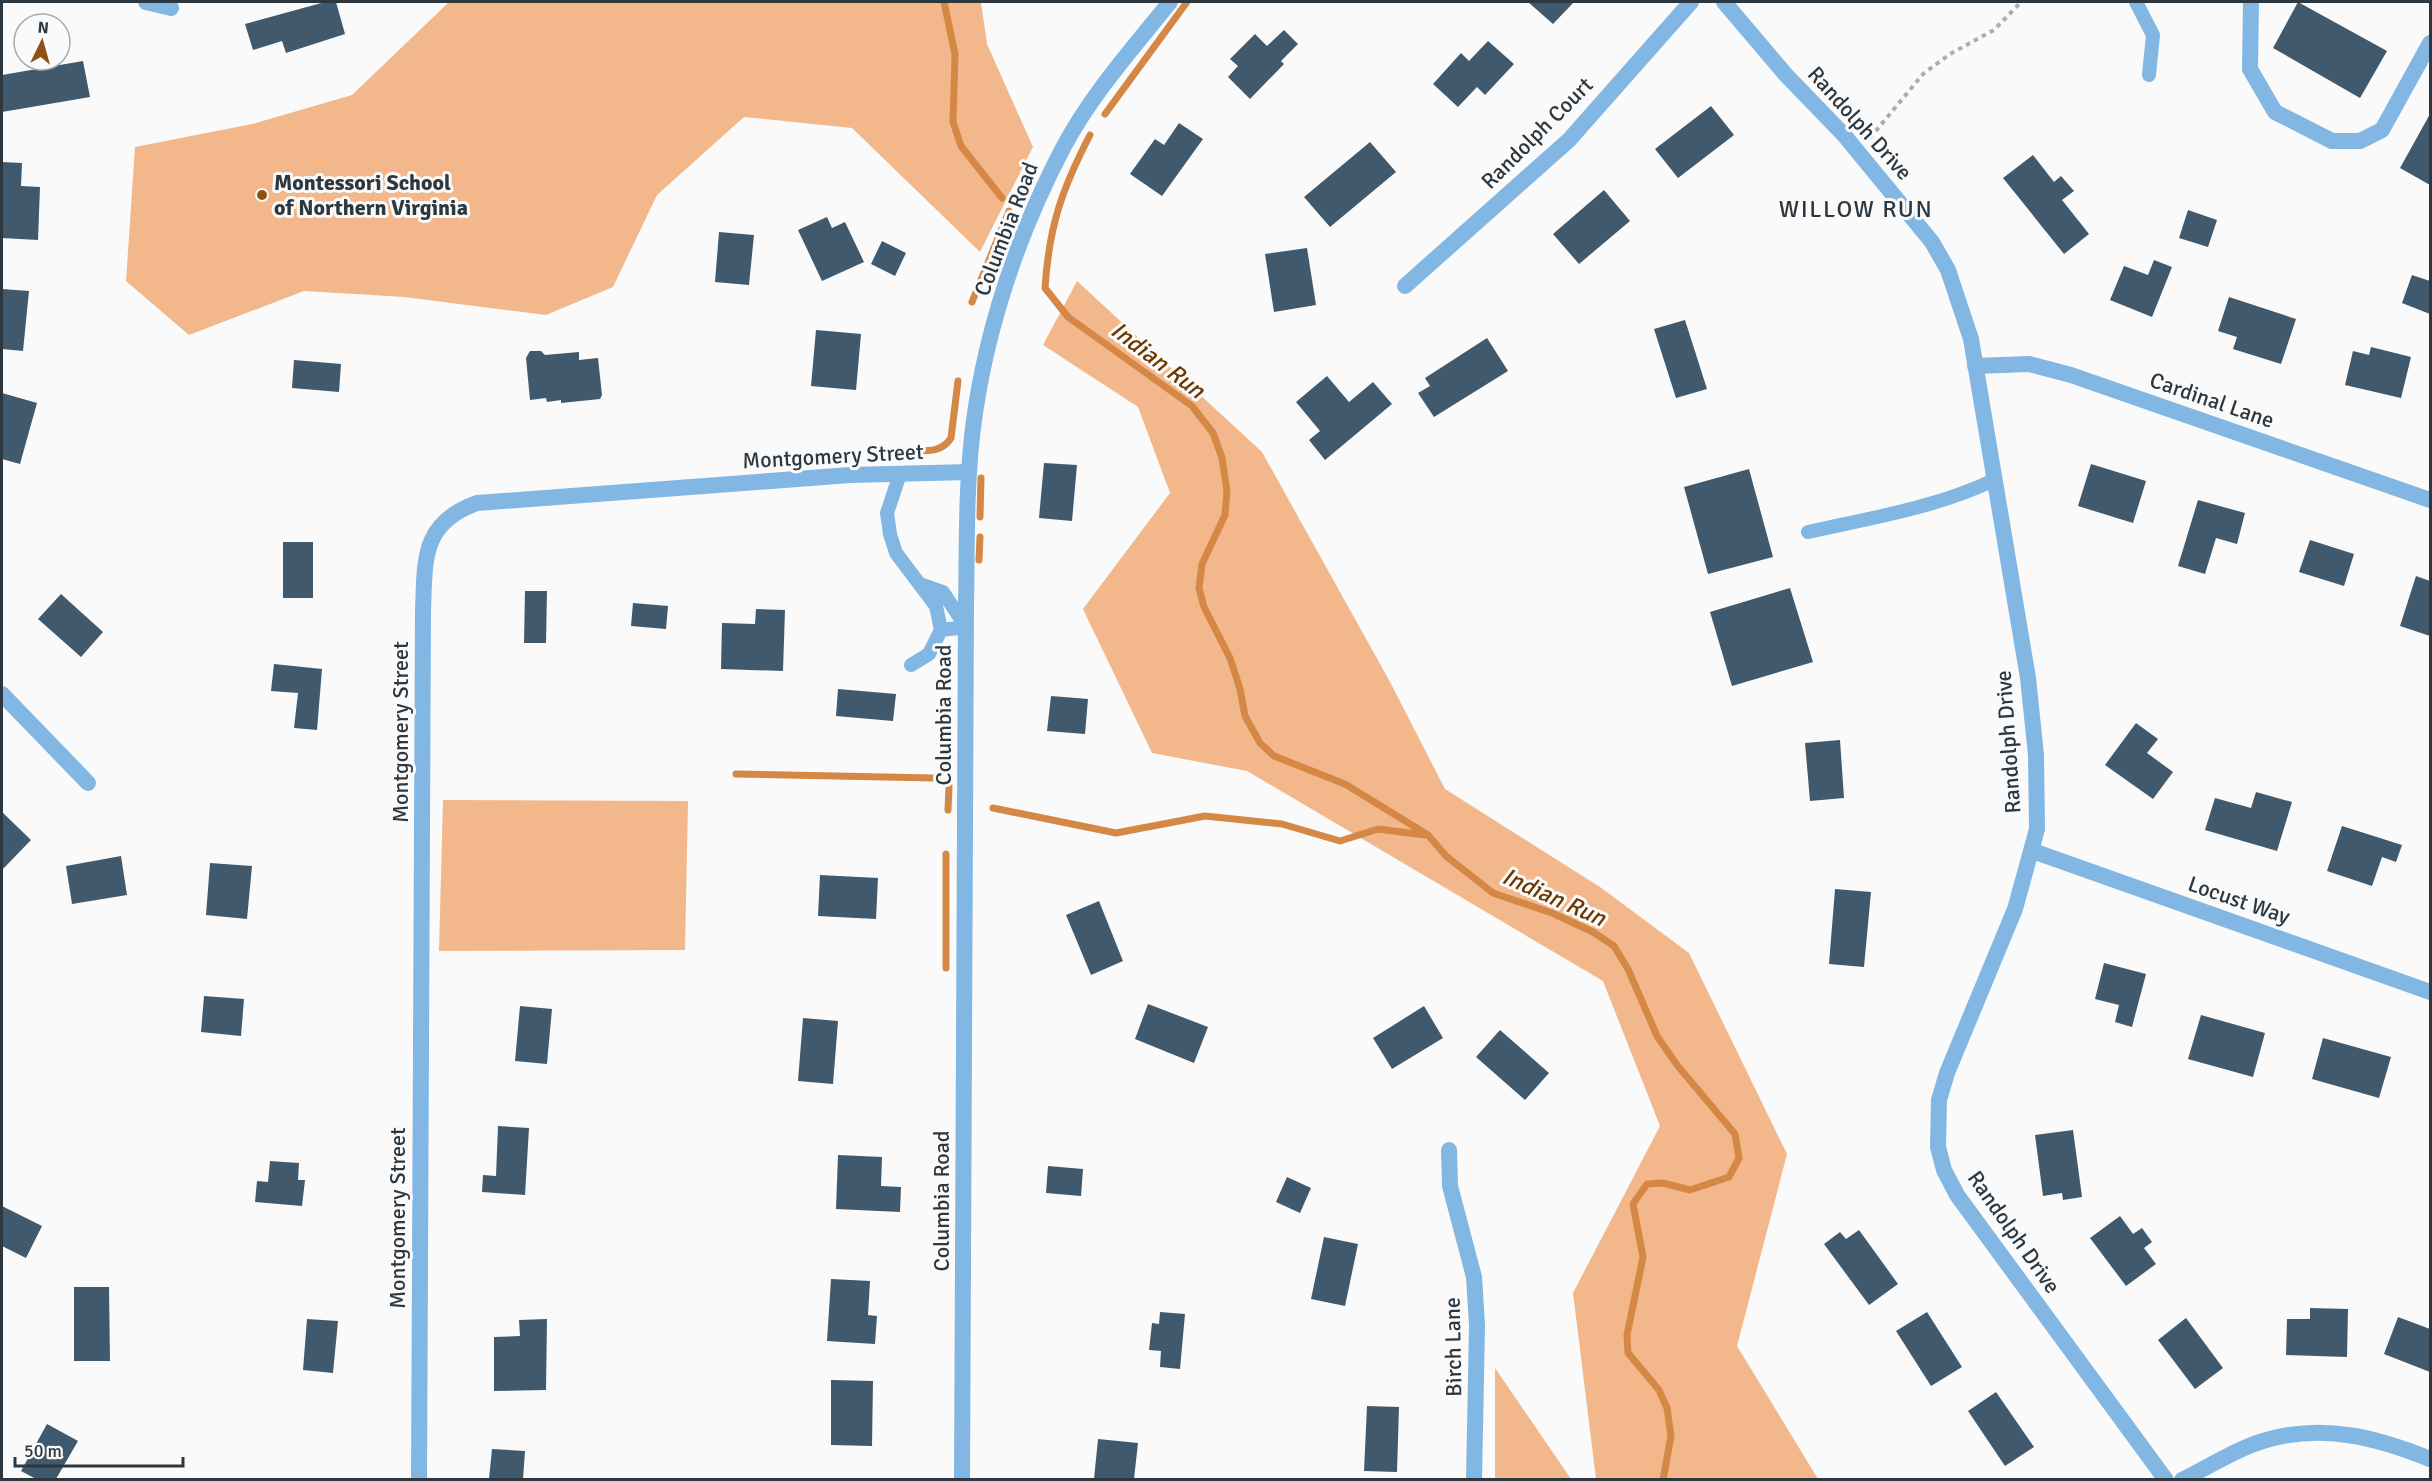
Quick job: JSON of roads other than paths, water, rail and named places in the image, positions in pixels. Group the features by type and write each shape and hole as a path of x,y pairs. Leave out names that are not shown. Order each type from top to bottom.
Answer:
{"street":[{"path":"146,2 171,8"},
{"name":"Columbia Road","path":"962,1479 966,627 969,472 980,381 995,321 1035,209 1064,146 1118,66 1170,2"},
{"name":"Randolph Court","path":"1405,286 1569,140 1690,2"},
{"name":"Randolph Drive","path":"1724,2 1786,75 1859,153 1932,242 1948,270 1971,339 2028,678 2037,777 2037,829 2033,851 2015,909 1947,1072 1939,1100 1938,1147 1944,1170 1971,1218 2166,1479"},
{"path":"2251,2 2250,69 2275,112 2332,141 2360,141 2382,130 2430,43"},
{"name":"Cardinal Lane","path":"1975,366 2029,364 2071,375 2430,500"},
{"name":"Montgomery Street","path":"419,1479 423,622 425,561 430,540 448,518 477,503 803,478 969,472"},
{"path":"2,694 88,783"},
{"name":"Locust Way","path":"2033,851 2430,992"},
{"name":"Birch Lane","path":"1449,1150 1450,1186 1457,1217 1470,1255 1477,1316 1474,1479"},
{"path":"2182,1479 2268,1439 2301,1432 2336,1431 2372,1439 2430,1459"}],"lane":[{"path":"2136,2 2153,35 2149,75"},
{"path":"900,474 887,513 890,534 896,553 923,585 936,606 941,630 929,654 911,665"},
{"path":"1808,532 1963,495 1994,480"},
{"path":"923,585 943,592 966,627 941,630"}],"waterway":[{"name":"Indian Run","path":"944,2 955,54 953,122 961,146 1002,198"},
{"path":"1105,114 1187,2"},
{"name":"Indian Run","path":"1090,135 1058,208 1050,246 1045,288 1068,317 1192,406 1213,433 1222,458 1227,491 1225,515 1202,564 1199,588 1204,607 1230,658 1240,689 1245,716 1260,743 1274,756 1345,784 1428,835 1446,856 1493,893 1552,913 1593,932 1614,946 1628,969 1657,1036 1677,1065 1735,1134 1739,1158 1729,1177 1690,1190 1663,1183 1647,1184 1633,1204 1643,1257 1627,1335 1628,1353 1659,1390 1667,1408 1671,1436 1663,1480"},
{"path":"972,302 1009,211"},
{"path":"913,451 930,451 939,448 951,438 958,381"},
{"path":"980,517 981,478"},
{"path":"979,560 980,537"},
{"path":"736,774 933,778"},
{"path":"948,810 949,786"},
{"path":"993,808 1116,833 1205,816 1282,824 1340,841 1378,829 1425,835"},
{"path":"946,854 946,968"}],"place":[{"name":"Montessori School of Northern Virginia","path":"262,195"}],"district":[{"name":"WILLOW RUN","path":"1856,209"}]}
